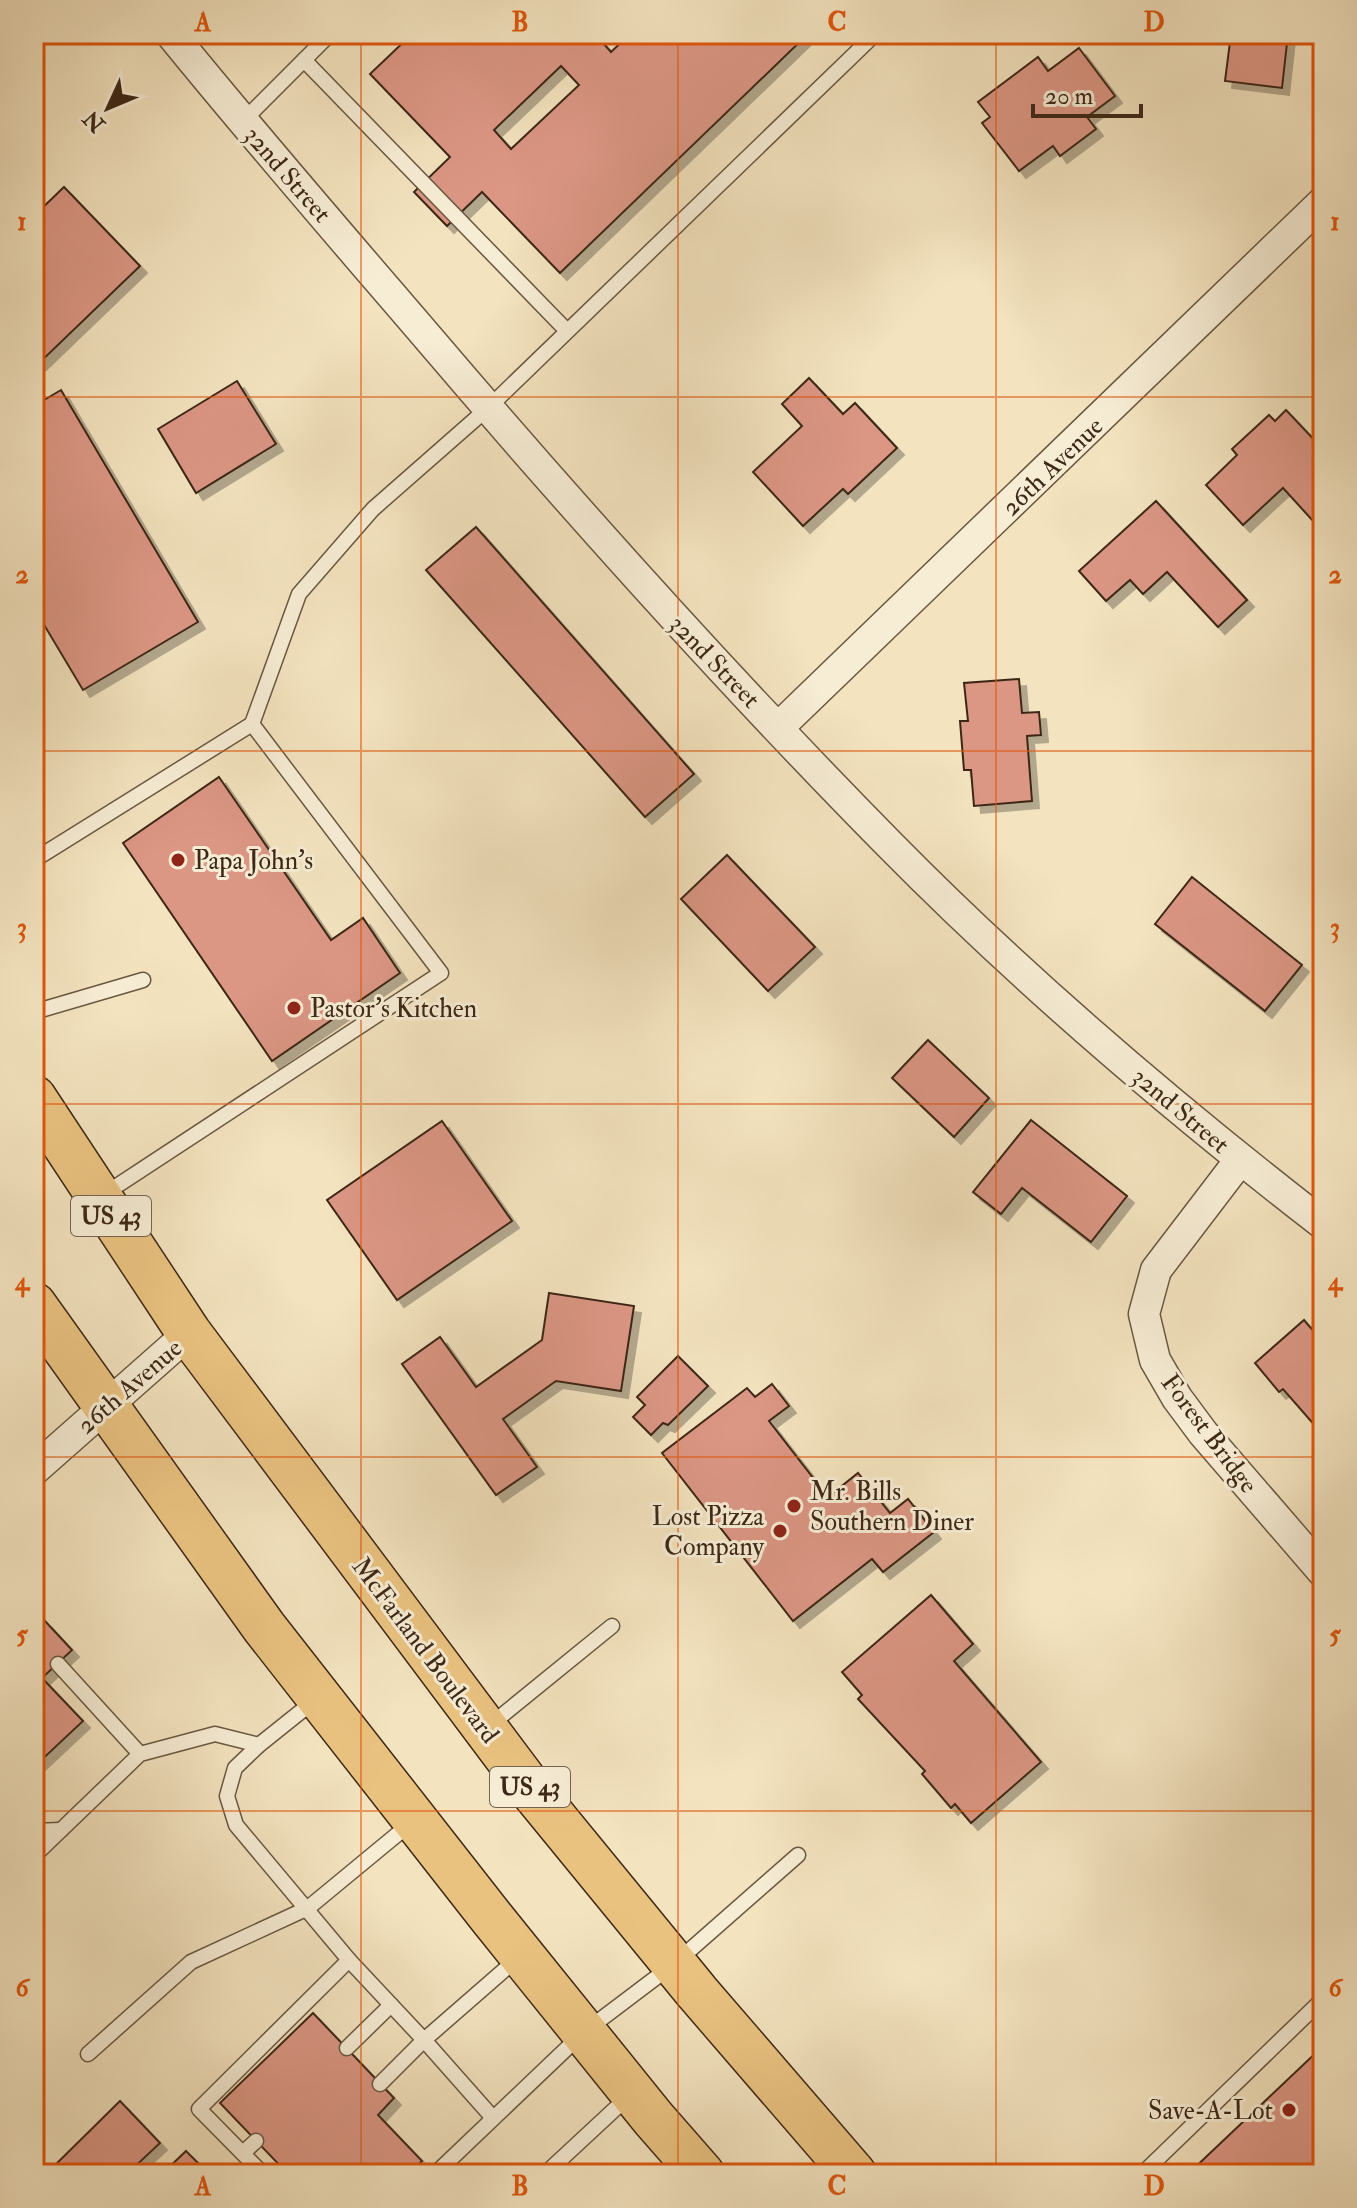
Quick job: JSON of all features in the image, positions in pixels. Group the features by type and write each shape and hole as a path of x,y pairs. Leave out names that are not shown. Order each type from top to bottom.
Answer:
{"highway":[{"name":"McFarland Boulevard","path":"34,1098 189,1333 530,1788 674,1964 854,2174"},
{"path":"34,1305 264,1627 521,1955 702,2174"}],"street":[{"name":"32nd Street","path":"171,34 488,408 669,613 891,846 1051,998 1240,1160 1323,1224"},
{"name":"26th Avenue","path":"779,727 1323,202"},
{"name":"Forest Bridge","path":"1240,1160 1156,1270 1144,1314 1155,1360 1177,1398 1203,1433 1323,1572"},
{"name":"26th Avenue","path":"34,1470 189,1333"}],"lane":[{"path":"243,121 330,34"},
{"path":"34,860 252,724 299,594 373,509 488,408 868,41 861,34"},
{"path":"304,60 567,331"},
{"path":"99,1198 441,973 252,724"},
{"path":"34,1012 143,980"},
{"path":"486,1729 612,1626"},
{"path":"58,1664 140,1754"},
{"path":"319,1697 235,1768 227,1796 236,1825 349,1960 493,2118"},
{"path":"34,1856 140,1754 215,1734 259,1745"},
{"path":"88,2054 191,1962 308,1908 415,1820"},
{"path":"34,1831 61,1830"},
{"path":"435,2174 584,2032 674,1964 798,1855"},
{"path":"380,2084 424,2040 521,1955"},
{"path":"263,2174 199,2109 349,1960"},
{"path":"1142,2174 1323,1999"},
{"path":"347,2048 391,2005"},
{"path":"545,2174 633,2093"},
{"path":"243,2153 256,2141"}],"building":[{"path":"412,34 595,34 611,52 630,34 808,34 560,273 482,192 447,226 414,192 450,157 370,74","holes":["561,66 579,85 511,149 494,130"]},
{"path":"1231,34 1288,34 1282,88 1225,81"},
{"path":"1079,48 1115,96 1087,117 1096,129 1060,156 1053,146 1019,171 982,123 990,117 978,102 1038,57 1048,71"},
{"path":"64,187 140,266 34,368 34,216"},
{"path":"809,378 843,414 855,403 897,448 848,494 843,489 803,526 753,472 802,426 782,404"},
{"path":"237,381 276,444 196,493 158,429"},
{"path":"61,390 198,622 83,690 34,608 34,406"},
{"path":"1286,410 1320,446 1317,449 1323,455 1323,514 1314,522 1283,488 1243,525 1206,485 1237,455 1232,449 1269,415 1275,421"},
{"path":"1156,501 1247,600 1218,627 1167,572 1143,594 1130,580 1106,601 1079,571"},
{"path":"476,527 694,774 645,817 426,570"},
{"path":"1019,679 1022,713 1039,712 1041,735 1027,736 1032,801 974,806 971,770 964,770 960,721 968,721 964,683"},
{"path":"219,777 331,940 363,918 400,973 272,1061 123,843"},
{"path":"727,855 815,947 768,991 681,899"},
{"path":"1192,877 1302,965 1265,1011 1155,924"},
{"path":"928,1040 989,1098 954,1137 892,1078"},
{"path":"1031,1120 1127,1196 1091,1242 1022,1188 1001,1214 973,1192"},
{"path":"442,1121 512,1221 397,1300 327,1200"},
{"path":"549,1293 634,1306 621,1391 556,1381 503,1419 537,1467 496,1495 402,1364 440,1337 476,1387 542,1340"},
{"path":"1304,1320 1323,1342 1323,1427 1321,1424 1317,1428 1283,1389 1279,1392 1255,1363"},
{"path":"678,1356 708,1386 668,1425 663,1423 651,1435 633,1417 645,1405 637,1397"},
{"name":"Mr. Bills Southern Diner","path":"772,1384 789,1406 769,1421 828,1497 858,1473 890,1513 908,1499 934,1532 883,1572 872,1559 793,1621 662,1453 747,1388 755,1397"},
{"path":"931,1595 973,1644 954,1661 1041,1762 971,1823 955,1804 951,1808 922,1774 925,1771 858,1699 862,1695 842,1672"},
{"path":"45,1621 72,1650 42,1678 83,1721 34,1767 34,1631"},
{"path":"313,2013 394,2098 378,2115 422,2161 408,2174 288,2174 220,2103"},
{"name":"Save-A-Lot","path":"1323,2046 1323,2174 1188,2174"},
{"path":"120,2101 160,2143 127,2174 46,2174"},
{"path":"186,2151 209,2174 162,2174"}],"place":[{"name":"Papa John's","path":"178,860"},
{"name":"Pastor's Kitchen","path":"294,1008"},
{"name":"Mr. Bills Southern Diner","path":"794,1506"},
{"name":"Lost Pizza Company","path":"780,1531"},
{"name":"Save-A-Lot","path":"1289,2110"}]}
